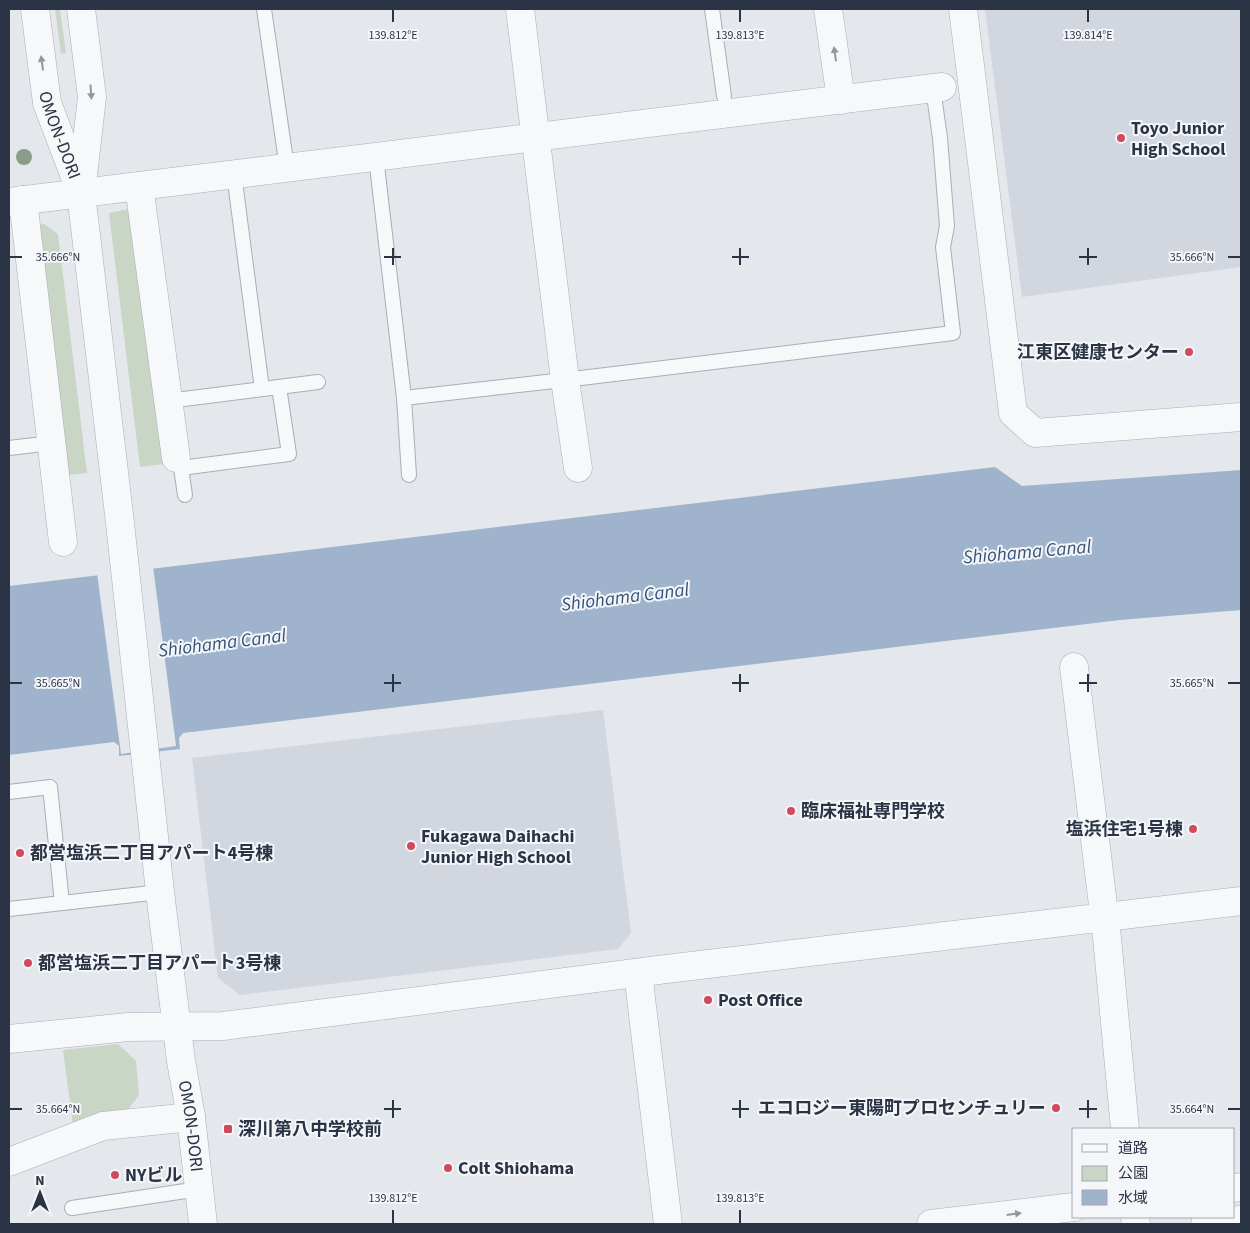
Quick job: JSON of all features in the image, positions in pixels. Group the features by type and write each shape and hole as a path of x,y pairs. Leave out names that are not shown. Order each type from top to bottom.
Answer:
{"street":[{"name":"OMON-DORI","path":"35,9 47,103 81,193"},
{"name":"OMON-DORI","path":"81,9 92,97 81,193 120,523 160,892 177,1027 191,1117 203,1224"},
{"path":"520,9 565,380 578,468"},
{"path":"828,9 842,100"},
{"path":"962,9 1012,413 1035,433 1241,418"},
{"path":"63,542 52,443 16,201 937,88"},
{"path":"140,186 178,463"},
{"path":"1074,668 1105,916 1126,1128"},
{"path":"9,1039 128,1028 223,1026 638,972 1241,901"},
{"path":"638,972 668,1224"},
{"path":"9,1162 103,1126 191,1117"},
{"path":"930,1224 1072,1207"},
{"path":"1205,1224 1241,1220"}],"lane":[{"path":"264,9 287,168"},
{"path":"712,9 724,96"},
{"path":"404,398 953,332 943,247 947,226 937,88"},
{"path":"376,157 404,398 409,475"},
{"path":"234,174 262,389"},
{"path":"168,401 318,382"},
{"path":"185,495 178,463 289,454 279,387"},
{"path":"9,448 52,443"},
{"path":"9,792 50,787 62,903"},
{"path":"9,909 160,892"},
{"path":"72,1208 199,1189"}],"shaded area":[{"name":"Toyo Junior High School","path":"985,9 1241,9 1241,267 1022,297"},
{"name":"Fukagawa Daihachi Junior High School","path":"603,710 631,933 618,949 240,995 218,978 192,758"}],"green space":[{"path":"55,9 60,9 66,53 61,54"},
{"path":"129,209 165,464 140,467 109,213"},
{"path":"44,224 58,234 87,473 67,475 37,225"},
{"path":"118,1044 136,1061 139,1095 127,1111 73,1125 63,1050"}],"water":[{"name":"Shiohama Canal","path":"995,467 1022,486 1241,470 1241,610 1120,620 183,733 179,738 180,749 119,756 119,746 114,742 9,755 9,586"}],"pier":[{"path":"153,566 176,746 121,754 97,573"}],"place":[{"name":"Toyo Junior High School","path":"1121,138"},
{"name":"江東区健康センター","path":"1189,352"},
{"name":"臨床福祉専門学校","path":"791,811"},
{"name":"塩浜住宅1号棟","path":"1193,829"},
{"name":"Fukagawa Daihachi Junior High School","path":"411,846"},
{"name":"都営塩浜二丁目アパート4号棟","path":"20,853"},
{"name":"都営塩浜二丁目アパート3号棟","path":"28,963"},
{"name":"Post Office","path":"708,1000"},
{"name":"エコロジー東陽町プロセンチュリー","path":"1056,1108"},
{"name":"深川第八中学校前","path":"228,1129"},
{"name":"Colt Shiohama","path":"448,1168"},
{"name":"NYビル","path":"115,1175"}]}
